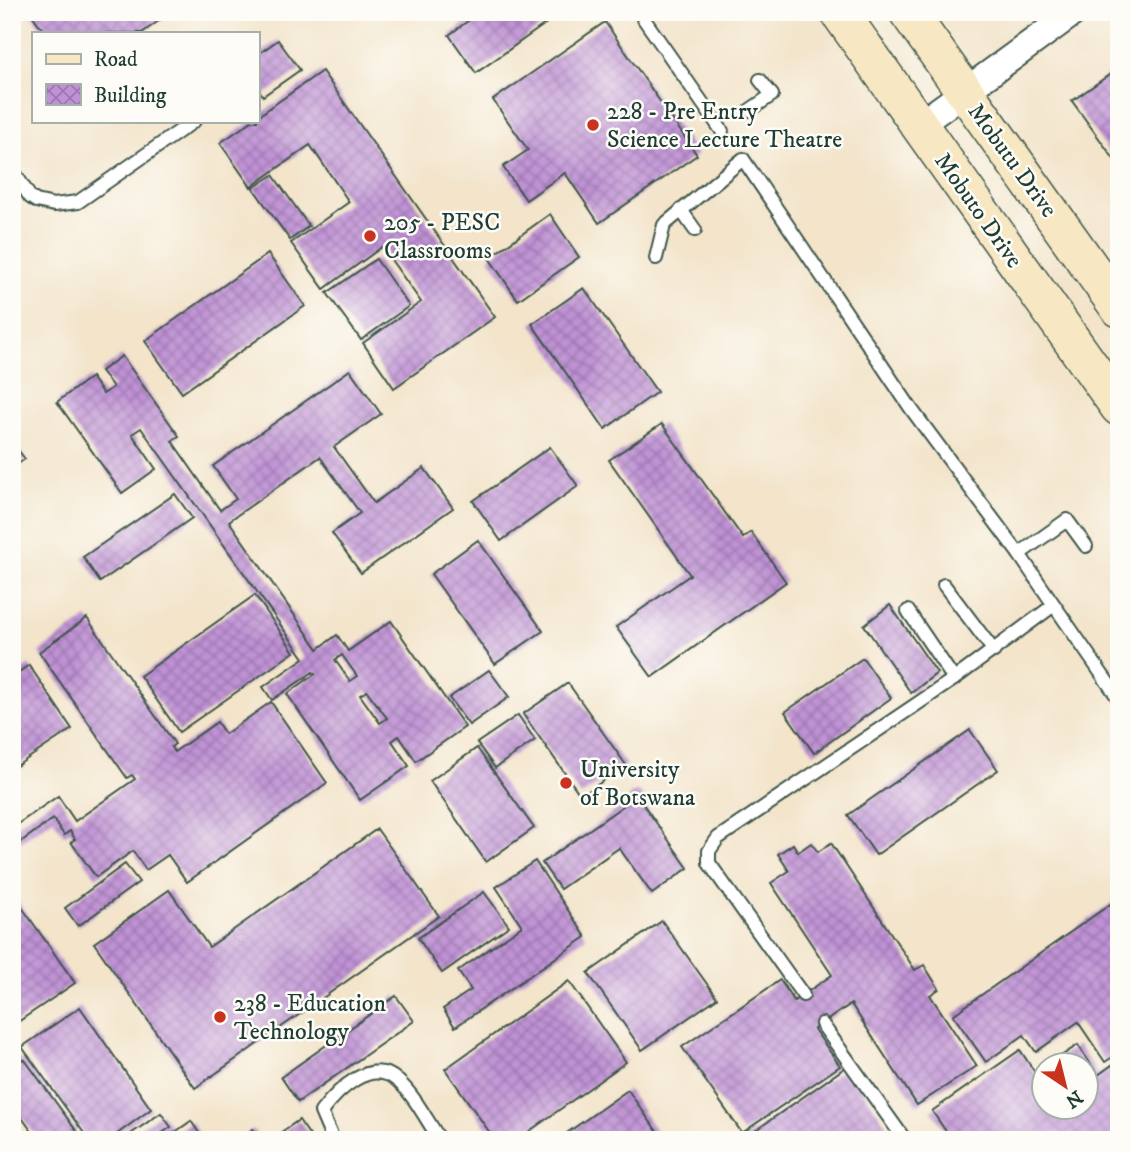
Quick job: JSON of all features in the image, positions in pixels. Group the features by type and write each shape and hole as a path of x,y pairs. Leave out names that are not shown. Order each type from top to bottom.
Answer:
{"main road":[{"name":"Mobuto Drive","path":"839,12 1119,407"},
{"name":"Mobutu Drive","path":"908,12 1119,308"}],"street":[{"path":"919,125 1074,12"}],"lane":[{"path":"639,12 722,131"},
{"path":"750,110 772,95 760,79"},
{"path":"12,169 30,197 36,201 54,205 78,202 193,122"},
{"path":"656,258 655,249 664,225 743,159 912,410 1019,554 1119,699"},
{"path":"681,210 695,230"},
{"path":"1019,554 1067,520 1086,546"},
{"path":"944,585 994,651"},
{"path":"803,995 709,863 709,850 718,838 954,679 1054,604"},
{"path":"908,611 954,679"},
{"path":"822,1024 905,1140"},
{"path":"333,1140 321,1112 334,1094 362,1075 382,1072 398,1080 440,1140"}],"building":[{"path":"30,12 171,12 143,32 44,32"},
{"path":"480,12 562,12 476,73 449,35"},
{"name":"228 - Pre Entry Science Lecture Theatre","path":"605,22 697,155 599,223 565,173 526,200 503,167 528,150 493,100"},
{"path":"278,40 300,70 263,96 259,90 259,54"},
{"path":"1119,68 1119,166 1072,101"},
{"name":"205 - PESC Classrooms","path":"322,71 495,317 394,388 363,343 421,302 382,247 324,289 291,243 349,202 310,145 251,187 220,143 251,122 259,122 259,116"},
{"path":"273,175 309,226 290,240 253,188"},
{"path":"550,214 579,257 518,300 489,258"},
{"path":"268,254 305,306 182,393 145,341"},
{"path":"376,259 409,306 361,340 327,293"},
{"path":"584,288 657,392 605,429 532,324"},
{"path":"122,356 179,436 172,441 220,510 236,499 213,466 350,370 381,414 334,447 374,503 424,468 453,508 361,573 332,533 360,513 320,457 229,521 318,649 337,635 348,651 391,621 465,727 416,761 399,736 392,741 409,766 360,800 287,694 315,674 313,672 272,700 263,687 304,658 141,428 132,434 156,469 122,493 57,402 91,377 103,394 113,387 101,371","holes":["342,655 357,676 350,681 335,660","367,691 387,718 380,723 360,695"]},
{"path":"662,424 743,538 751,532 786,582 652,677 616,627 690,575 609,460"},
{"path":"12,442 25,459 12,468"},
{"path":"550,447 578,486 501,541 473,501"},
{"path":"175,494 192,518 100,582 83,557"},
{"path":"478,540 543,631 495,664 431,574"},
{"path":"255,595 294,652 179,732 140,676"},
{"path":"890,605 937,673 911,693 864,625"},
{"path":"87,618 175,744 171,747 174,752 217,722 225,734 271,702 327,783 187,882 168,855 146,870 133,851 96,877 71,842 75,839 70,831 64,835 53,819 12,848 12,828 58,796 75,821 135,779 132,775 127,778 39,652"},
{"path":"863,658 891,698 814,753 785,712"},
{"path":"29,665 72,729 12,769 12,677"},
{"path":"489,670 509,697 469,725 449,698"},
{"path":"568,683 626,765 581,796 523,714"},
{"path":"518,715 535,740 495,768 477,743"},
{"path":"970,730 998,770 876,855 848,815"},
{"path":"477,748 534,828 486,862 430,781"},
{"path":"637,792 642,795 643,804 688,868 652,894 619,848 560,889 542,863 627,803 630,794"},
{"name":"238 - Education Technology","path":"377,829 439,916 195,1088 94,943 169,890 209,947"},
{"path":"811,843 818,852 831,843 915,970 924,965 939,989 930,995 977,1066 917,1105 851,1004 814,1029 840,1066 742,1133 682,1047 780,980 794,1001 832,975 771,883 789,871 778,854 793,844 798,852"},
{"path":"535,861 586,937 455,1027 443,1009 471,990 458,971 522,926 496,887"},
{"path":"125,864 139,882 78,926 65,908"},
{"path":"484,892 509,926 442,973 418,938"},
{"path":"12,893 75,983 12,1026"},
{"path":"1119,898 1119,968 1113,973 1119,981 1119,1053 1105,1062 1100,1050 1097,1050 1078,1022 1039,1050 1035,1050 1024,1035 986,1062 953,1015"},
{"path":"662,921 717,998 642,1050 588,973"},
{"path":"569,981 626,1062 517,1140 495,1140 445,1069"},
{"path":"396,996 414,1021 298,1102 281,1077"},
{"path":"80,1007 151,1109 109,1140 89,1140 22,1047"},
{"path":"1020,1050 1030,1065 1030,1120 1100,1120 1100,1074 1112,1065 1119,1075 1119,1140 952,1140 932,1111"},
{"path":"12,1058 25,1060 83,1140 38,1140 12,1104"},
{"path":"846,1067 897,1140 742,1140"},
{"path":"628,1090 663,1140 557,1140"},
{"path":"161,1113 171,1127 152,1140 122,1140"},
{"path":"299,1120 313,1140 280,1140 277,1135"},
{"path":"191,1121 204,1140 164,1140"},
{"path":"253,1129 261,1140 238,1140"}],"place":[{"name":"228 - Pre Entry Science Lecture Theatre","path":"593,125"},
{"name":"205 - PESC Classrooms","path":"370,236"},
{"name":"University of Botswana","path":"566,783"},
{"name":"238 - Education Technology","path":"220,1017"}]}
